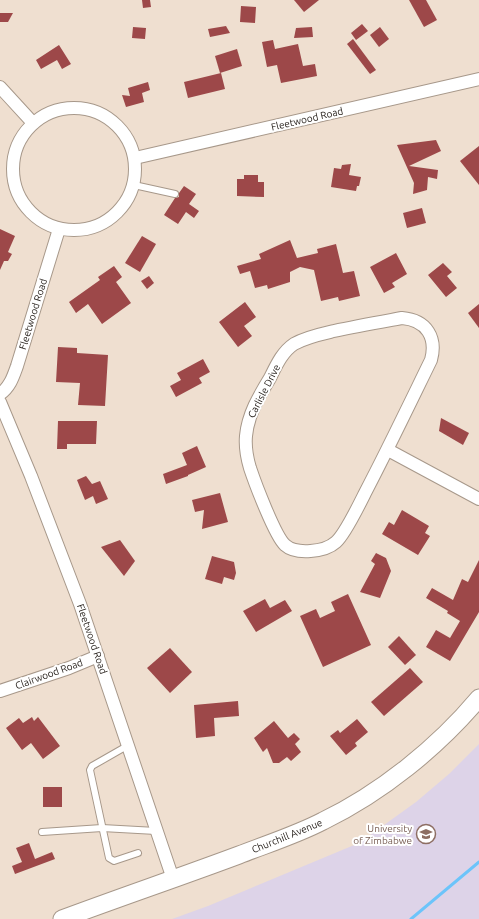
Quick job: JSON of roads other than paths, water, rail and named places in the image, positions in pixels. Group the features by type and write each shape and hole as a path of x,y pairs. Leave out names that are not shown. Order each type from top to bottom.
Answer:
{"main road":[{"name":"Churchill Avenue","path":"62,919 173,879 323,821 358,802 396,777 427,751 469,711 479,698"}],"street":[{"name":"Fleetwood Road","path":"135,158 479,79"},
{"path":"0,87 33,123"},
{"path":"78,107 94,110 109,118 121,129 130,142 135,158 136,171 134,184 129,197 111,218 99,225 86,229 58,229 43,222 30,212 20,199 14,184 12,167 15,151 22,136 33,123 47,114 62,108 78,107"},
{"name":"Fleetwood Road","path":"0,394 9,384 17,366 58,229"},
{"name":"Carlisle Drive","path":"402,318 419,322 425,328 433,342 431,360 388,450 360,504 342,535 336,542 329,547 319,549 292,550 286,546 277,534 250,469 246,448 246,435 254,406 287,349 303,340 352,328 402,318"},
{"name":"Fleetwood Road","path":"0,402 80,604 173,879"},
{"path":"388,450 479,499"},
{"name":"Clairwood Road","path":"0,691 69,668 98,656"}],"lane":[{"path":"134,184 175,194"},
{"path":"127,746 92,766 90,770 109,858 114,861 138,853"},
{"path":"42,832 102,828 156,831"}],"waterway":[{"path":"411,919 479,862"}],"place":[{"name":"University of Zimbabwe","path":"426,834"}]}
